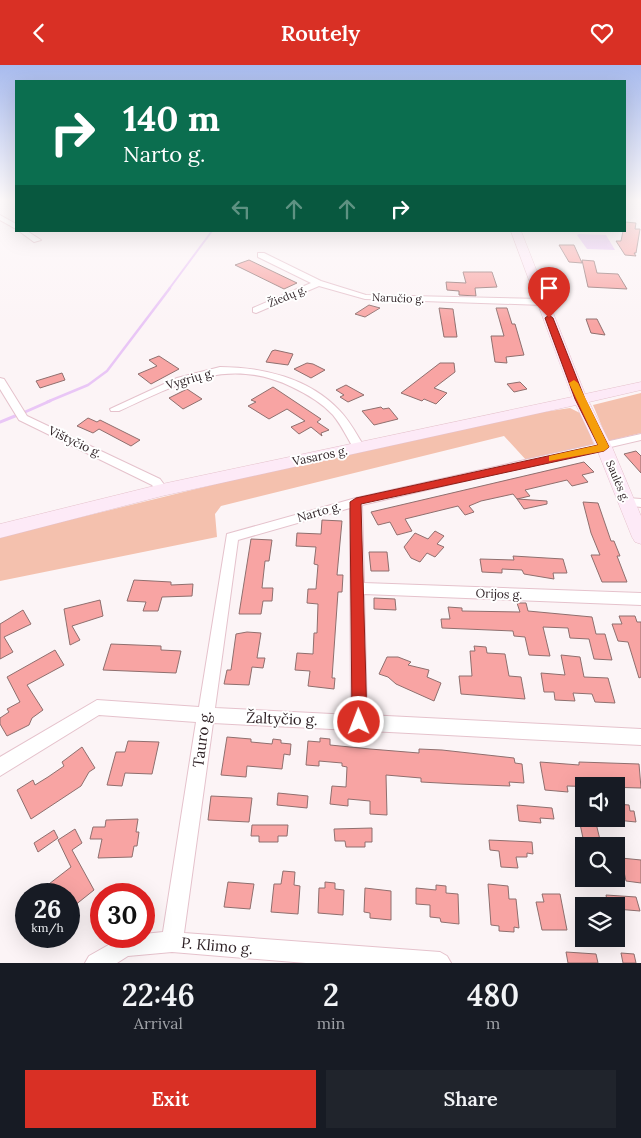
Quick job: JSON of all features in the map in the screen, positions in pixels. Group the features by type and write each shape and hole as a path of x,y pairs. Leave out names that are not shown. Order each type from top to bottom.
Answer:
{"main road":[{"name":"Saulės g.","path":"520,241 580,399 634,502 641,537"},
{"name":"Vasaros g.","path":"0,531 162,490 641,386"}],"street":[{"name":"Naručio g.","path":"261,255 318,283 365,297 543,302"},
{"name":"Žiedų g.","path":"256,309 318,283"},
{"name":"Vygrių g.","path":"115,409 166,385 190,377 222,370 246,370 284,380 321,400 342,419 359,448"},
{"name":"Vištyčio g.","path":"0,381 23,418 156,482 162,490"},
{"name":"Narto g.","path":"232,537 356,502 604,447 641,437"},
{"path":"356,502 359,722"},
{"name":"Tauro g.","path":"172,942 232,537"},
{"name":"Orijos g.","path":"357,589 641,599"},
{"name":"Žaltyčio g.","path":"0,767 98,707 205,715 641,737"},
{"name":"P. Klimo g.","path":"96,963 126,946 172,942 316,958 440,963"}],"shaded area":[{"path":"581,241 610,241 615,250 587,249"},
{"path":"641,393 641,433 608,441 593,405"},
{"path":"570,408 582,414 594,445 527,461 504,436 221,506 215,514 217,537 0,581 0,537 245,477 537,413"}],"building":[{"path":"616,241 638,241 636,253 634,253 636,256 625,255"},
{"path":"559,245 574,245 582,263 569,262"},
{"path":"249,260 297,283 284,289 235,265"},
{"path":"582,260 594,261 597,273 618,274 627,289 588,287"},
{"path":"463,272 492,272 497,287 475,288 476,296 459,295 459,291 447,290 446,282 466,283"},
{"path":"369,305 380,308 365,317 355,314"},
{"path":"439,308 453,309 457,337 444,337"},
{"path":"496,308 507,308 512,324 515,324 524,355 506,357 507,363 495,362 491,336 504,336"},
{"path":"586,319 597,319 605,335 591,333"},
{"path":"272,351 293,354 288,365 266,362"},
{"path":"159,356 179,369 151,384 138,374 157,366 149,360"},
{"path":"307,363 325,370 311,378 294,369"},
{"path":"440,363 454,363 455,372 434,388 447,393 436,404 401,393"},
{"path":"62,373 65,380 40,388 36,381"},
{"path":"520,382 527,389 514,392 507,384"},
{"path":"346,385 364,395 348,402 340,397 344,395 336,390"},
{"path":"273,387 321,419 317,422 329,430 321,433 322,436 311,427 299,434 291,427 305,421 287,409 269,419 248,406 256,402 251,400"},
{"path":"187,389 202,399 183,409 169,398"},
{"path":"381,407 383,409 389,408 398,419 374,425 362,411"},
{"path":"88,418 97,422 100,420 140,440 131,446 99,429 93,433 77,426"},
{"path":"636,451 641,456 641,473 624,454"},
{"path":"584,462 594,472 582,475 588,482 572,486 567,480 525,490 530,496 517,499 513,494 481,501 469,506 474,512 465,515 458,506 405,519 412,531 397,535 390,522 378,525 371,512"},
{"path":"517,499 547,501 547,504 524,509"},
{"path":"583,502 598,503 611,541 614,541 620,556 617,556 627,582 602,582 591,555 600,555 591,533"},
{"path":"322,520 342,521 337,575 343,575 342,592 338,592 332,678 335,678 334,689 308,686 310,671 295,670 297,653 313,654 314,633 317,633 318,604 307,603 308,589 316,589 318,565 314,564 316,547 296,546 297,533 321,534"},
{"path":"435,531 444,536 437,544 444,547 435,557 427,553 420,562 411,558 404,547 415,533 428,539"},
{"path":"251,539 272,540 269,561 265,561 262,588 273,588 272,601 263,601 261,614 239,614"},
{"path":"369,552 387,552 389,571 371,571"},
{"path":"513,556 563,559 567,573 553,573 554,579 524,574 522,570 502,569 502,573 482,572 480,559 514,560"},
{"path":"134,580 171,582 171,585 193,584 192,596 162,597 158,611 143,611 146,602 127,601"},
{"path":"374,598 395,599 396,610 374,609"},
{"path":"100,600 103,616 72,626 80,640 70,645 64,609"},
{"path":"517,603 526,603 528,611 592,617 596,634 605,634 612,660 594,659 589,639 570,638 568,628 543,627 550,656 529,655 525,637 514,636 513,631 442,628 441,619 450,619 448,607 462,608 462,611 520,612"},
{"path":"23,610 31,624 4,637 13,652 0,659 0,624"},
{"path":"619,616 635,616 637,622 641,622 641,677 639,678 628,642 618,641 612,624 622,624"},
{"path":"247,632 261,633 257,658 265,658 263,668 252,667 249,685 224,684 227,670 231,670 236,634"},
{"path":"111,644 161,646 161,650 181,651 176,673 103,670"},
{"path":"474,646 486,647 487,653 505,654 509,676 521,677 525,699 461,694 459,676 472,676 470,651 475,651"},
{"path":"55,650 64,665 27,685 43,710 32,718 29,725 7,736 0,724 0,718 9,712 7,709 20,702 7,677"},
{"path":"561,655 580,657 584,677 608,678 615,703 595,702 592,694 573,693 575,701 555,700 554,692 544,692 541,673 565,675"},
{"path":"387,657 398,657 411,662 408,665 429,670 427,677 441,683 434,701 379,674"},
{"path":"227,737 251,739 251,742 272,744 273,739 281,740 281,743 291,744 290,755 284,754 282,769 247,766 246,777 221,775"},
{"path":"320,738 330,739 330,745 419,753 419,749 442,750 514,758 515,763 522,764 524,783 509,782 510,786 421,782 421,778 386,775 387,815 370,814 370,801 348,799 348,806 330,804 332,786 346,787 347,767 342,766 342,763 319,761 319,766 306,765 308,741 320,742"},
{"path":"128,741 159,742 152,774 125,773 122,786 107,785 116,752 125,752"},
{"path":"82,747 95,768 89,772 81,786 31,819 17,790 33,780 35,785 48,777 64,766 62,762"},
{"path":"540,762 579,765 579,762 639,764 641,788 625,788 625,777 575,777 575,786 567,786 568,792 545,790"},
{"path":"278,793 308,796 307,808 277,805"},
{"path":"211,796 252,798 249,822 208,820"},
{"path":"517,805 552,808 554,819 540,818 541,823 519,821"},
{"path":"625,805 629,805 630,811 634,811 636,822 625,821"},
{"path":"138,819 136,832 139,832 137,846 134,846 132,857 98,858 102,839 90,839 93,827 105,827 106,820"},
{"path":"252,825 288,825 287,836 278,836 278,842 259,842 259,836 251,836"},
{"path":"581,827 597,827 599,837 583,837"},
{"path":"372,828 372,842 365,842 365,847 346,847 345,841 335,841 334,829"},
{"path":"75,829 82,843 72,850 90,883 90,893 80,901 80,883 50,883 71,867 58,840"},
{"path":"54,830 58,838 38,852 34,843"},
{"path":"489,840 532,842 533,854 527,853 527,857 516,857 518,868 501,867 499,851 490,850"},
{"path":"625,858 641,860 641,883 626,881"},
{"path":"283,871 295,872 294,885 300,886 298,914 271,912 274,884 281,884"},
{"path":"228,882 254,884 250,909 224,907"},
{"path":"325,882 335,883 335,889 344,890 343,915 318,913 319,888 325,888"},
{"path":"488,884 508,886 509,899 516,899 519,928 514,927 514,932 499,931 499,926 491,925"},
{"path":"436,885 446,886 446,893 458,894 459,924 441,922 440,918 430,917 430,905 416,904 416,888 436,890"},
{"path":"365,888 391,891 391,920 370,918 370,913 364,912"},
{"path":"542,894 560,894 567,930 542,930 536,902 544,902"},
{"path":"606,895 636,897 640,911 625,910 625,897 606,897"},
{"path":"566,952 596,954 598,963 568,963"},
{"path":"621,953 634,954 636,963 623,963"}],"waterway":[{"path":"169,289 205,241"},
{"path":"47,402 88,385 107,371 170,288"},
{"path":"25,412 50,401"},
{"path":"0,422 15,416"}],"slow traffic":[{"path":"553,458 604,447 585,412 574,383"}],"route":[{"path":"359,722 356,502 604,447 585,412 549,318"}]}
